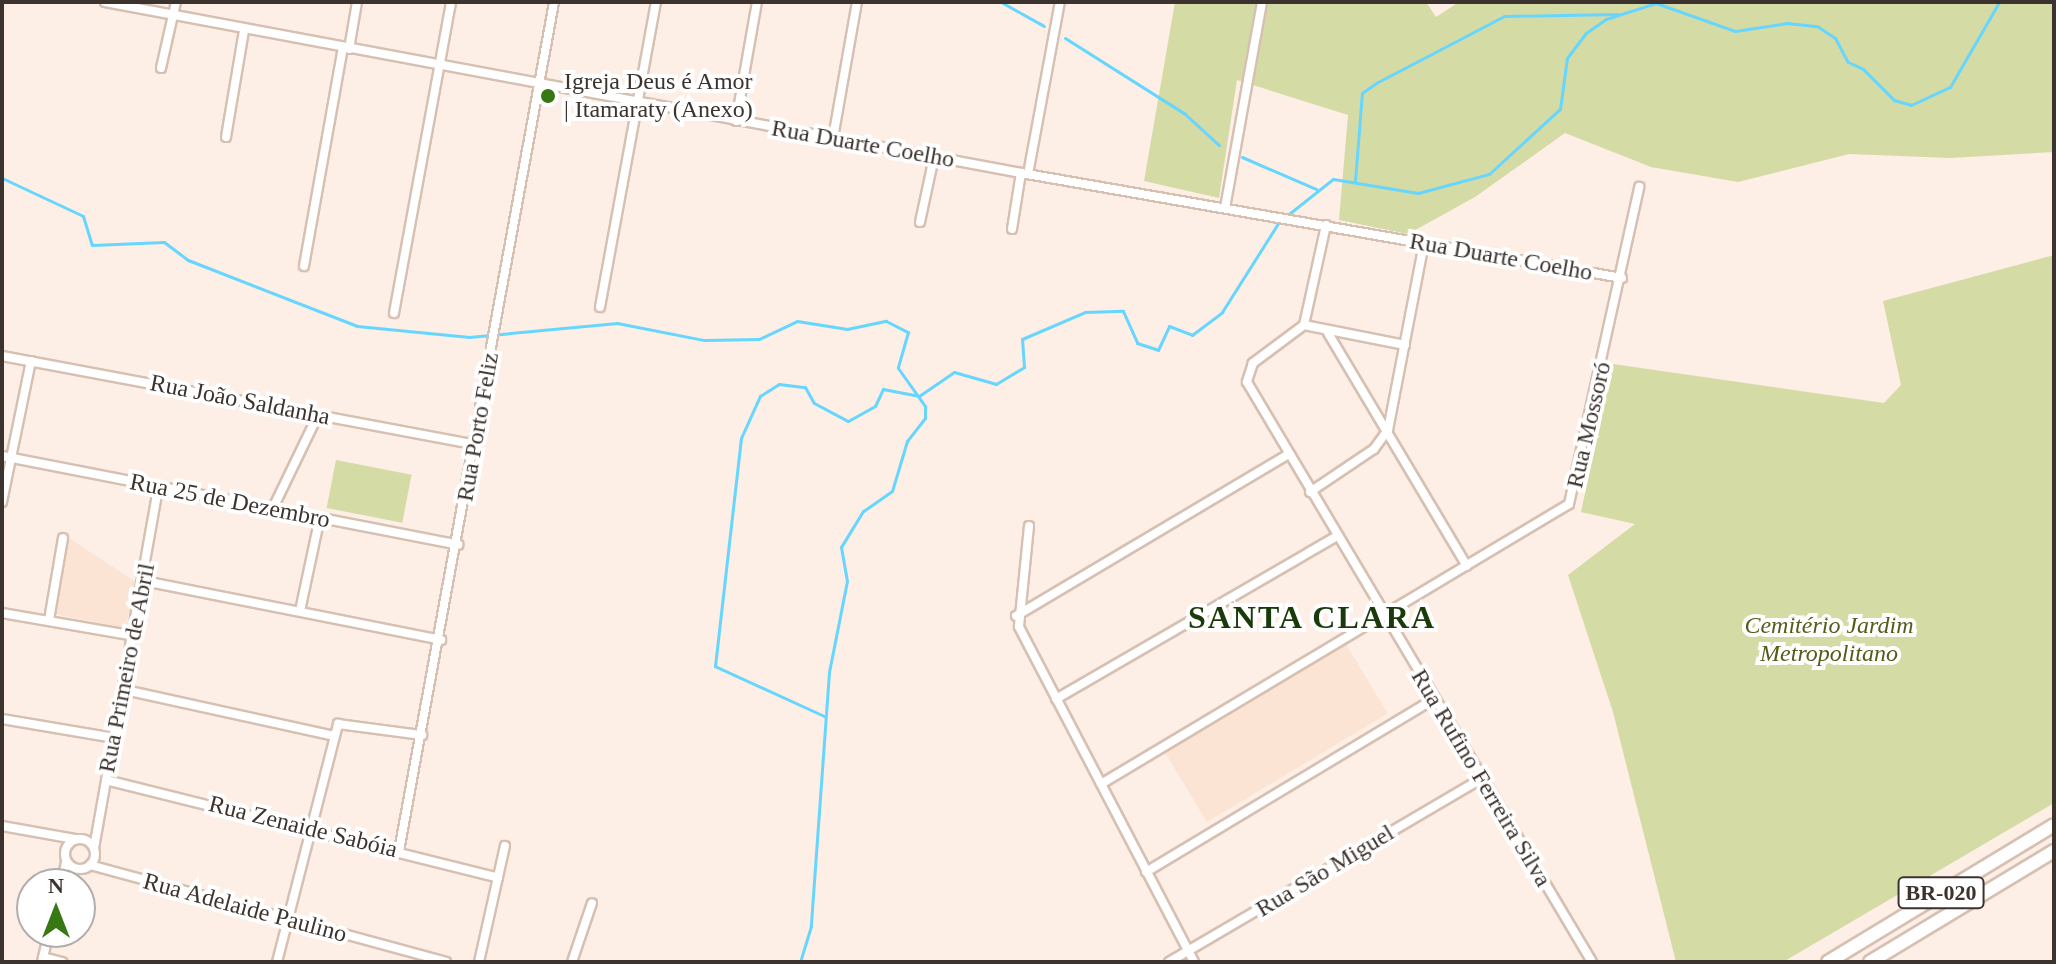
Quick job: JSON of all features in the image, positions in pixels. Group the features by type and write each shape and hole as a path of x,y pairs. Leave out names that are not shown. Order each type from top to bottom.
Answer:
{"highway":[{"name":"BR-020","path":"1828,962 2054,825"},
{"name":"BR-020","path":"1870,962 2054,851"}],"street":[{"name":"Rua Duarte Coelho","path":"105,2 244,31 1025,174 1622,278"},
{"path":"161,68 176,2"},
{"path":"304,266 357,2"},
{"path":"394,313 451,2"},
{"name":"Rua Porto Feliz","path":"399,851 477,445 496,317 554,2"},
{"path":"600,307 656,2"},
{"path":"736,121 757,2"},
{"path":"833,138 857,2"},
{"path":"1012,229 1060,2"},
{"path":"1225,208 1262,2"},
{"path":"226,137 244,31"},
{"path":"920,222 934,157"},
{"name":"Rua Mossoró","path":"1101,784 1386,616 1571,501 1622,278 1639,187"},
{"path":"1326,225 1304,325 1328,333 1405,345"},
{"path":"1310,492 1374,449 1388,430 1424,243"},
{"name":"Rua Rufino Ferreira Silva","path":"1304,325 1248,371 1247,382 1287,455 1592,962"},
{"path":"1328,333 1467,566"},
{"name":"Rua João Saldanha","path":"2,356 477,445"},
{"path":"2,502 6,457 31,361"},
{"path":"273,508 318,415"},
{"path":"1016,616 1287,455"},
{"name":"Rua 25 de Dezembro","path":"6,457 458,545"},
{"name":"Rua Primeiro de Abril","path":"94,848 135,636 158,488"},
{"path":"300,611 320,517"},
{"path":"1029,526 1016,616 1056,699 1194,962"},
{"path":"1056,699 1337,536"},
{"path":"49,620 63,538"},
{"path":"144,581 441,640"},
{"path":"2,613 135,636"},
{"path":"125,690 334,736"},
{"path":"1146,872 1434,699"},
{"path":"2,719 114,738"},
{"path":"277,962 334,736 344,721 422,735"},
{"name":"Rua São Miguel","path":"1169,962 1481,779"},
{"name":"Rua Zenaide Sabóia","path":"106,780 311,827 498,878"},
{"path":"2,826 75,839 94,848 90,865 78,870 66,862"},
{"path":"65,868 65,849 75,839"},
{"path":"479,962 505,846"},
{"name":"Rua Adelaide Paulino","path":"90,865 446,962"},
{"path":"572,962 592,903"},
{"path":"42,959 62,962"}],"shaded area":[{"path":"66,536 137,583 125,628 54,614"},
{"path":"1346,644 1388,713 1207,822 1165,753"}],"green space":[{"path":"1175,2 1426,2 1436,17 1459,2 2054,2 2054,152 1950,158 1849,154 1738,182 1651,167 1565,133 1475,197 1408,234 1339,220 1348,115 1237,80 1219,198 1144,181"},
{"name":"Cemitério Jardim Metropolitano","path":"2054,255 2054,803 1783,962 1676,962 1613,712 1568,575 1635,524 1581,512 1613,364 1884,403 1901,385 1883,301"},
{"path":"336,460 412,475 402,523 327,508"}],"waterway":[{"path":"1001,2 1044,26"},
{"path":"1285,217 1333,179 1418,193 1489,174 1560,109 1567,58 1586,33 1606,19 1656,3 1735,31 1787,23 1817,26 1835,38 1848,62 1863,69 1894,100 1911,105 1950,87 1999,2"},
{"path":"1355,181 1362,93 1378,82 1504,16 1618,14"},
{"path":"1065,38 1185,114 1219,145"},
{"path":"1242,157 1316,189"},
{"path":"2,178 83,216 92,245 164,242 188,260 357,326 469,337 617,323 704,340 759,339 797,321 847,329 886,321 908,332 898,368 925,406 925,418 907,441 892,491 863,511 841,547 847,581 829,672 811,926 800,962"},
{"path":"824,716 715,666 741,438 760,396 779,384 805,387 814,403 848,421 875,406 883,389 919,396 954,372 996,384 1024,367 1022,339 1085,312 1123,311 1137,343 1158,350 1169,326 1192,335 1222,312 1279,222"}],"place":[{"name":"Igreja Deus é Amor | Itamaraty (Anexo)","path":"548,96"}],"district":[{"name":"SANTA CLARA","path":"1312,617"}]}
